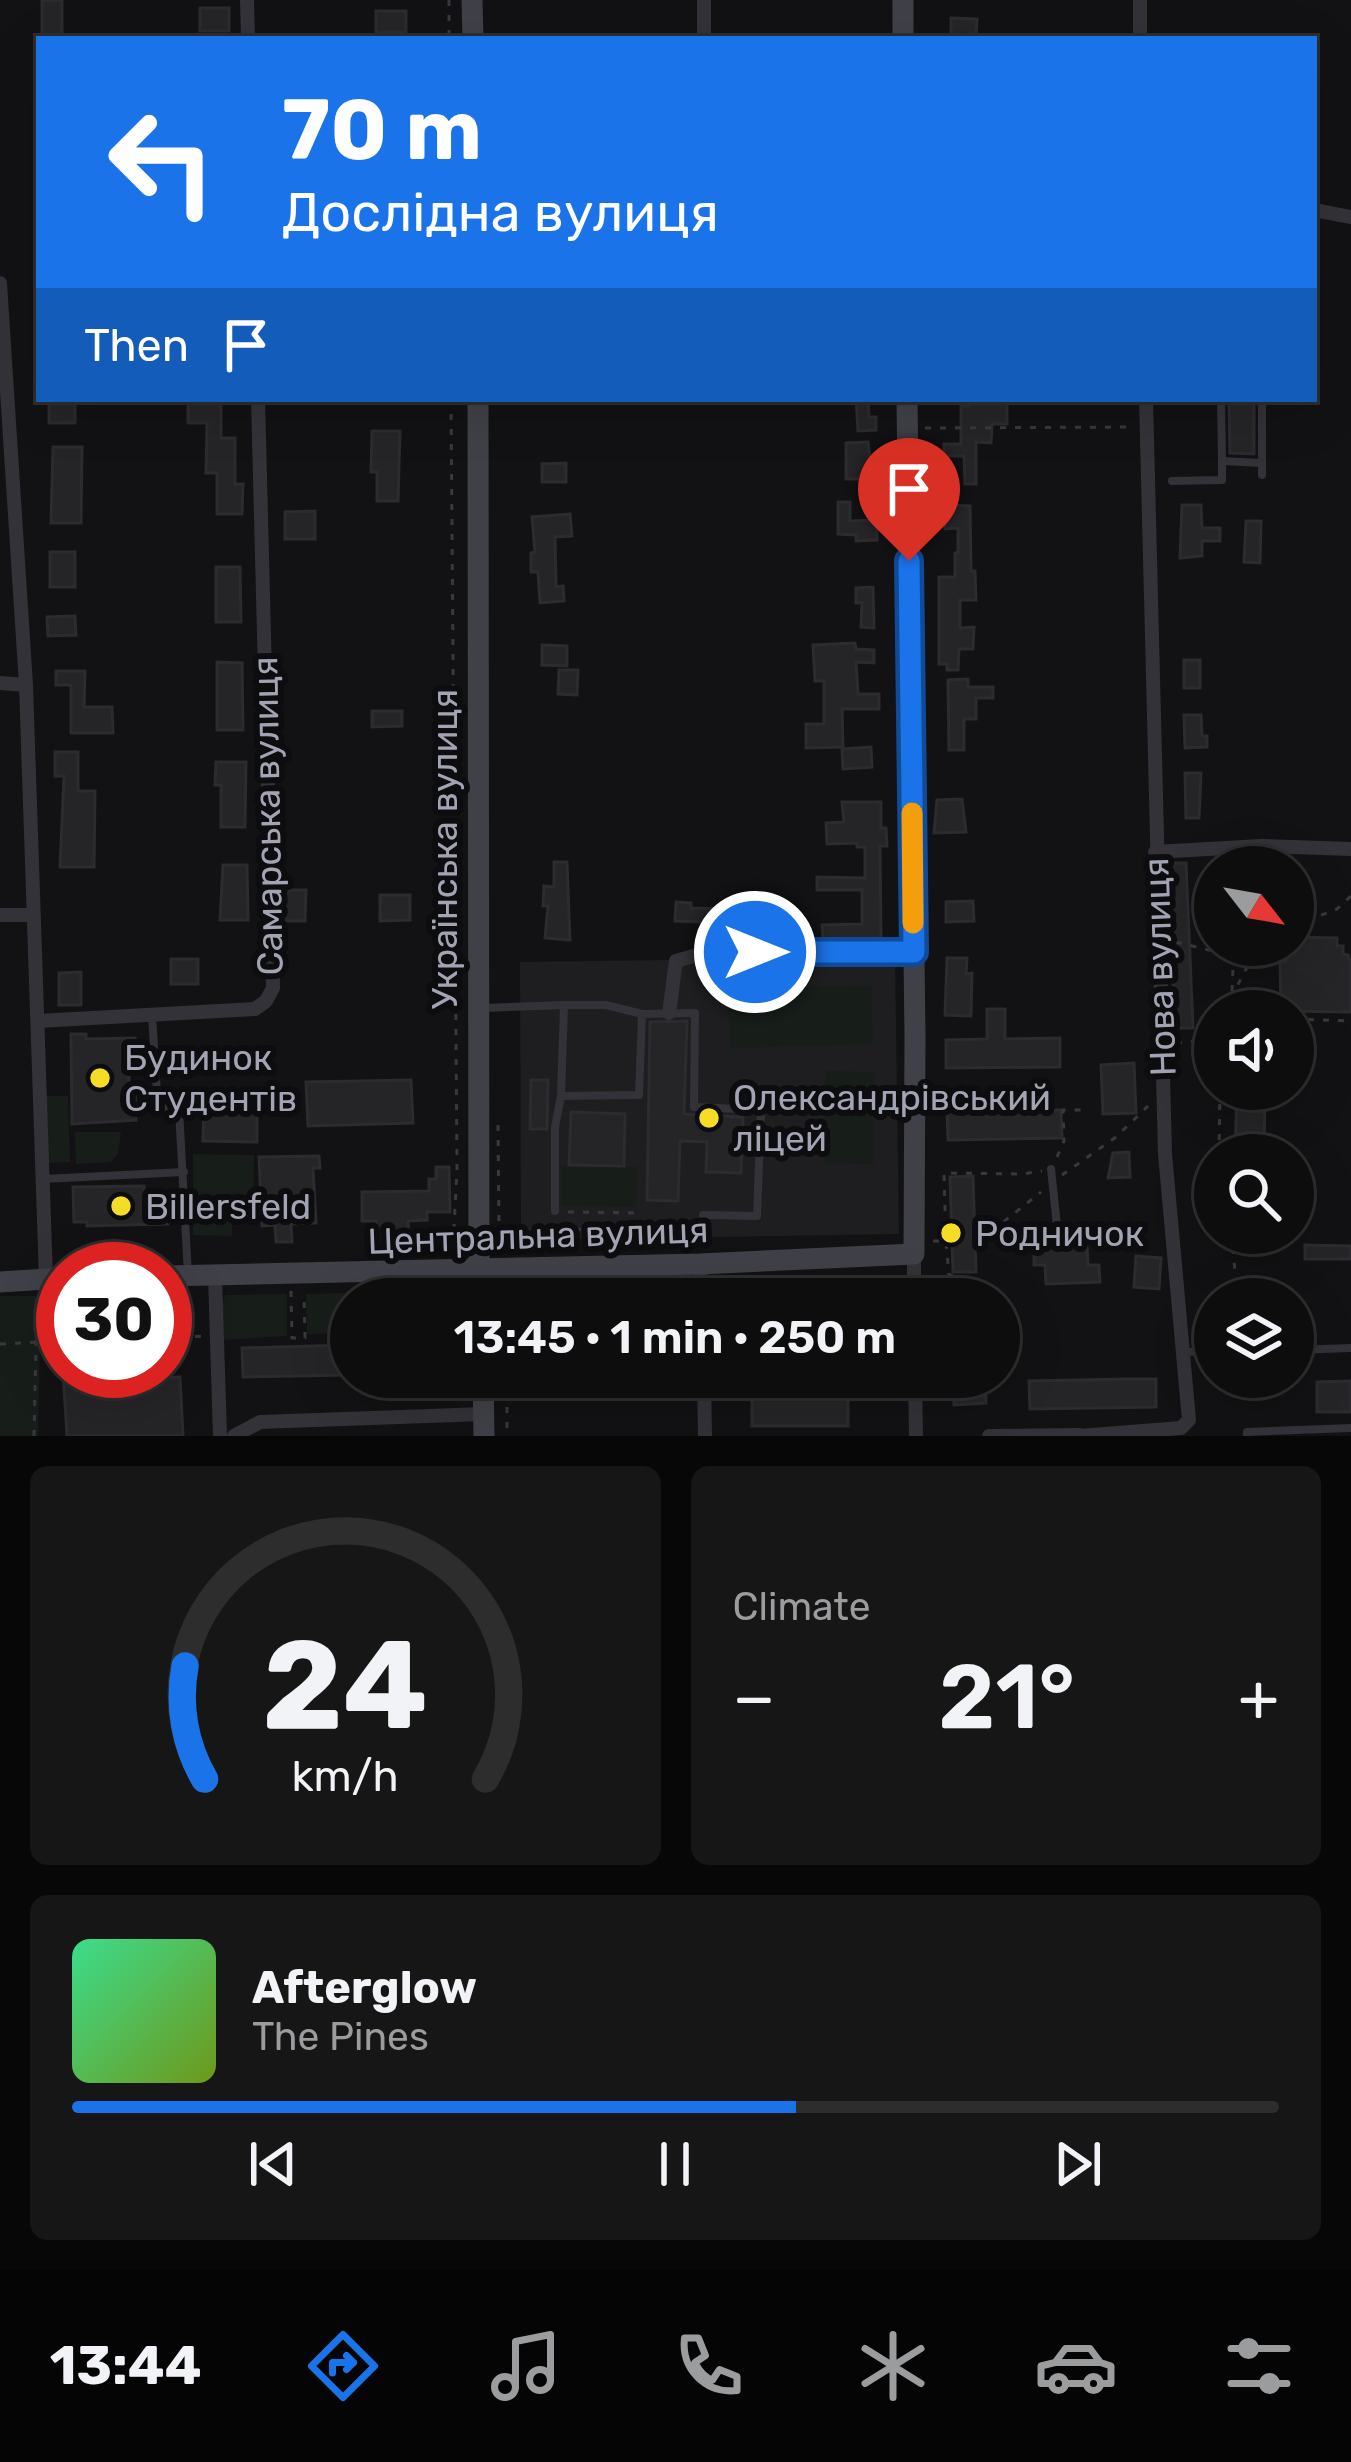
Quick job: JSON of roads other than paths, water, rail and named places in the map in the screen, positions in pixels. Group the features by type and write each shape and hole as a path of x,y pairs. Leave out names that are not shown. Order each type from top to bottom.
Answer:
{"street":[{"path":"248,0 248,36"},
{"path":"472,0 473,36"},
{"path":"704,0 704,36"},
{"path":"903,0 903,36"},
{"path":"1140,0 1141,36"},
{"path":"1317,211 1351,217"},
{"path":"0,283 26,685 46,1242"},
{"name":"Самарська вулиця","path":"38,1021 255,1009 273,988 258,402"},
{"name":"Українська вулиця","path":"478,402 477,1009 466,1232 478,1278"},
{"path":"907,402 914,1278"},
{"name":"Нова вулиця","path":"989,1436 1189,1428 1165,1154 1145,402"},
{"path":"0,683 26,685"},
{"path":"1155,852 1294,845 1351,849"},
{"path":"0,914 33,915"},
{"path":"669,1013 676,961 707,952 914,952"},
{"name":"Центральна вулиця","path":"192,1276 700,1264 914,1248"},
{"path":"700,1264 700,1278"},
{"path":"215,1276 220,1436"},
{"path":"0,1282 36,1280"},
{"path":"704,1398 705,1436"},
{"path":"915,1398 916,1436"},
{"path":"234,1436 260,1422 484,1425"}],"lane":[{"path":"1172,481 1222,480 1221,402"},
{"path":"1262,402 1262,475"},
{"path":"1222,461 1262,463"},
{"path":"555,1211 555,1127 561,1096 564,1005"},
{"path":"477,1009 606,1005 642,1013 695,1013 694,1107 761,1110 757,1216 703,1215"},
{"path":"561,1096 639,1095 642,1013"},
{"path":"152,1015 158,1108 179,1109 184,1172 179,1242"},
{"path":"1051,1169 1057,1226"},
{"path":"43,1179 184,1172"},
{"path":"1314,1349 1351,1348"},
{"path":"1184,1352 1194,1352"},
{"path":"1247,1436 1247,1432 1351,1428"}],"place":[{"name":"Будинок Студентів","path":"100,1078"},
{"name":"Олександрівський ліцей","path":"709,1118"},
{"name":"Billersfeld","path":"121,1206"},
{"name":"Родничок","path":"951,1233"}]}
